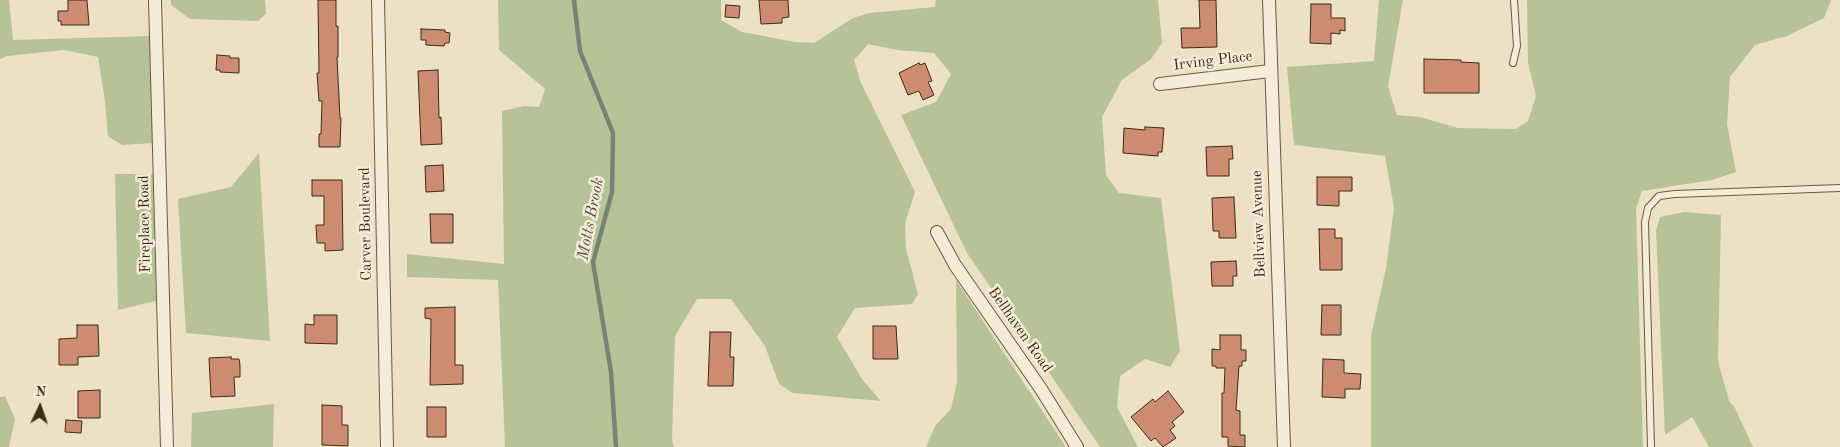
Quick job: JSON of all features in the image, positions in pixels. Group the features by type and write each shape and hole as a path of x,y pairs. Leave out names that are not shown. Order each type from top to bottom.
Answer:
{"street":[{"name":"Fireplace Road","path":"155,0 167,447"},
{"name":"Carver Boulevard","path":"378,0 388,447"},
{"name":"Bellview Avenue","path":"1269,0 1284,447"},
{"name":"Irving Place","path":"1160,84 1270,71"},
{"name":"Bellhaven Road","path":"937,232 955,265 1041,389 1077,447"}],"lane":[{"path":"1513,63 1517,46 1514,0"},
{"path":"1651,447 1646,242 1648,208 1659,196 1674,194 1840,188"}],"green space":[{"path":"0,0 9,0 13,40 151,36 155,143 122,145 108,136 98,57 64,50 7,56 0,59"},
{"path":"171,0 265,0 266,14 258,21 190,19 171,5"},
{"path":"498,0 721,0 721,20 742,32 795,42 814,43 853,18 869,13 935,7 936,0 1158,0 1162,43 1151,59 1122,80 1102,117 1106,175 1119,193 1161,198 1180,351 1170,367 1145,359 1120,376 1117,407 1138,447 1100,447 967,253 901,115 936,102 951,74 934,53 897,50 868,44 854,60 861,83 915,192 905,223 906,249 918,294 912,304 855,308 837,337 862,379 881,401 793,393 779,384 765,346 731,299 697,299 675,336 672,440 674,447 505,447 498,280 407,277 407,254 504,264 502,111 524,106 539,107 545,89 499,50"},
{"path":"1379,0 1403,0 1388,86 1397,115 1420,117 1458,128 1516,129 1528,121 1536,96 1528,63 1527,0 1831,0 1824,18 1787,36 1755,45 1730,77 1727,124 1736,172 1712,180 1642,191 1636,208 1643,447 1371,447 1371,336 1386,268 1394,208 1385,156 1294,145 1287,67 1374,61"},
{"path":"259,153 270,341 186,333 178,199 231,187"},
{"path":"115,174 153,174 156,301 118,310"},
{"path":"1684,212 1721,215 1718,361 1729,401 1735,408 1753,447 1709,447 1692,417 1665,435 1656,231 1660,217"},
{"path":"956,280 1066,447 926,447 935,426 951,409 957,382"},
{"path":"5,396 15,419 9,447 0,447 0,397"},
{"path":"274,404 273,447 191,447 192,413"}],"building":[{"path":"68,0 87,0 89,25 61,25 61,21 58,21 58,11 68,11"},
{"path":"318,0 336,0 341,118 340,147 319,147 322,101 319,101 317,73 319,73"},
{"path":"759,0 788,0 789,17 782,18 782,23 761,24"},
{"path":"1199,0 1216,0 1217,47 1182,48 1181,28 1200,28"},
{"path":"1311,4 1331,4 1331,18 1345,18 1345,31 1340,30 1340,34 1331,33 1331,44 1310,43"},
{"path":"726,5 740,6 739,18 725,17"},
{"path":"421,29 445,30 445,32 450,33 449,43 445,43 444,46 426,45 426,40 421,40"},
{"path":"217,55 239,58 239,73 216,70"},
{"path":"1424,59 1461,60 1461,62 1479,63 1479,93 1424,93"},
{"path":"919,63 920,65 925,63 932,81 928,82 934,95 923,100 919,91 908,95 899,73"},
{"path":"438,70 439,118 441,117 442,144 421,145 418,71"},
{"path":"1145,127 1164,128 1162,152 1158,152 1158,156 1123,153 1124,128 1145,130"},
{"path":"1232,146 1233,159 1229,159 1229,176 1207,176 1206,147"},
{"path":"443,165 444,191 426,192 425,166"},
{"path":"1317,177 1352,177 1352,191 1339,191 1339,206 1317,205"},
{"path":"312,180 342,180 343,250 325,251 325,243 317,243 316,225 324,225 324,196 312,196"},
{"path":"1234,197 1236,238 1219,238 1219,231 1213,231 1212,198"},
{"path":"430,214 453,214 453,243 431,243"},
{"path":"1319,229 1335,229 1335,238 1342,238 1342,270 1320,270"},
{"path":"1236,261 1237,276 1233,276 1233,286 1212,286 1211,262"},
{"path":"1322,305 1341,305 1341,335 1321,335"},
{"path":"455,307 455,365 463,365 463,384 430,385 431,319 425,318 425,308"},
{"path":"314,315 337,315 337,344 305,343 305,324 314,325"},
{"path":"77,325 98,325 99,356 78,357 78,365 59,365 59,339 77,338"},
{"path":"873,326 896,326 898,359 873,359"},
{"path":"710,332 731,332 730,357 734,357 733,386 708,386"},
{"path":"1220,335 1241,335 1241,350 1246,350 1246,361 1242,361 1242,366 1239,366 1236,410 1240,411 1240,435 1245,435 1245,447 1228,446 1228,437 1222,437 1222,393 1224,393 1225,368 1212,366 1212,349 1220,350"},
{"path":"231,357 231,359 239,359 240,365 240,377 234,377 235,396 211,397 209,358"},
{"path":"1323,359 1344,360 1344,373 1361,374 1360,389 1345,389 1345,398 1322,397"},
{"path":"100,390 100,418 78,418 78,391"},
{"path":"1168,391 1184,412 1172,422 1175,426 1170,430 1176,438 1163,447 1155,438 1151,441 1131,417 1153,399 1155,402"},
{"path":"322,405 342,406 342,425 348,425 348,446 322,445"},
{"path":"427,407 446,407 446,437 427,437"},
{"path":"66,420 82,421 81,433 65,432"}],"waterway":[{"name":"Motts Brook","path":"574,0 580,51 613,133 612,192 593,262 611,372 616,447"}]}
